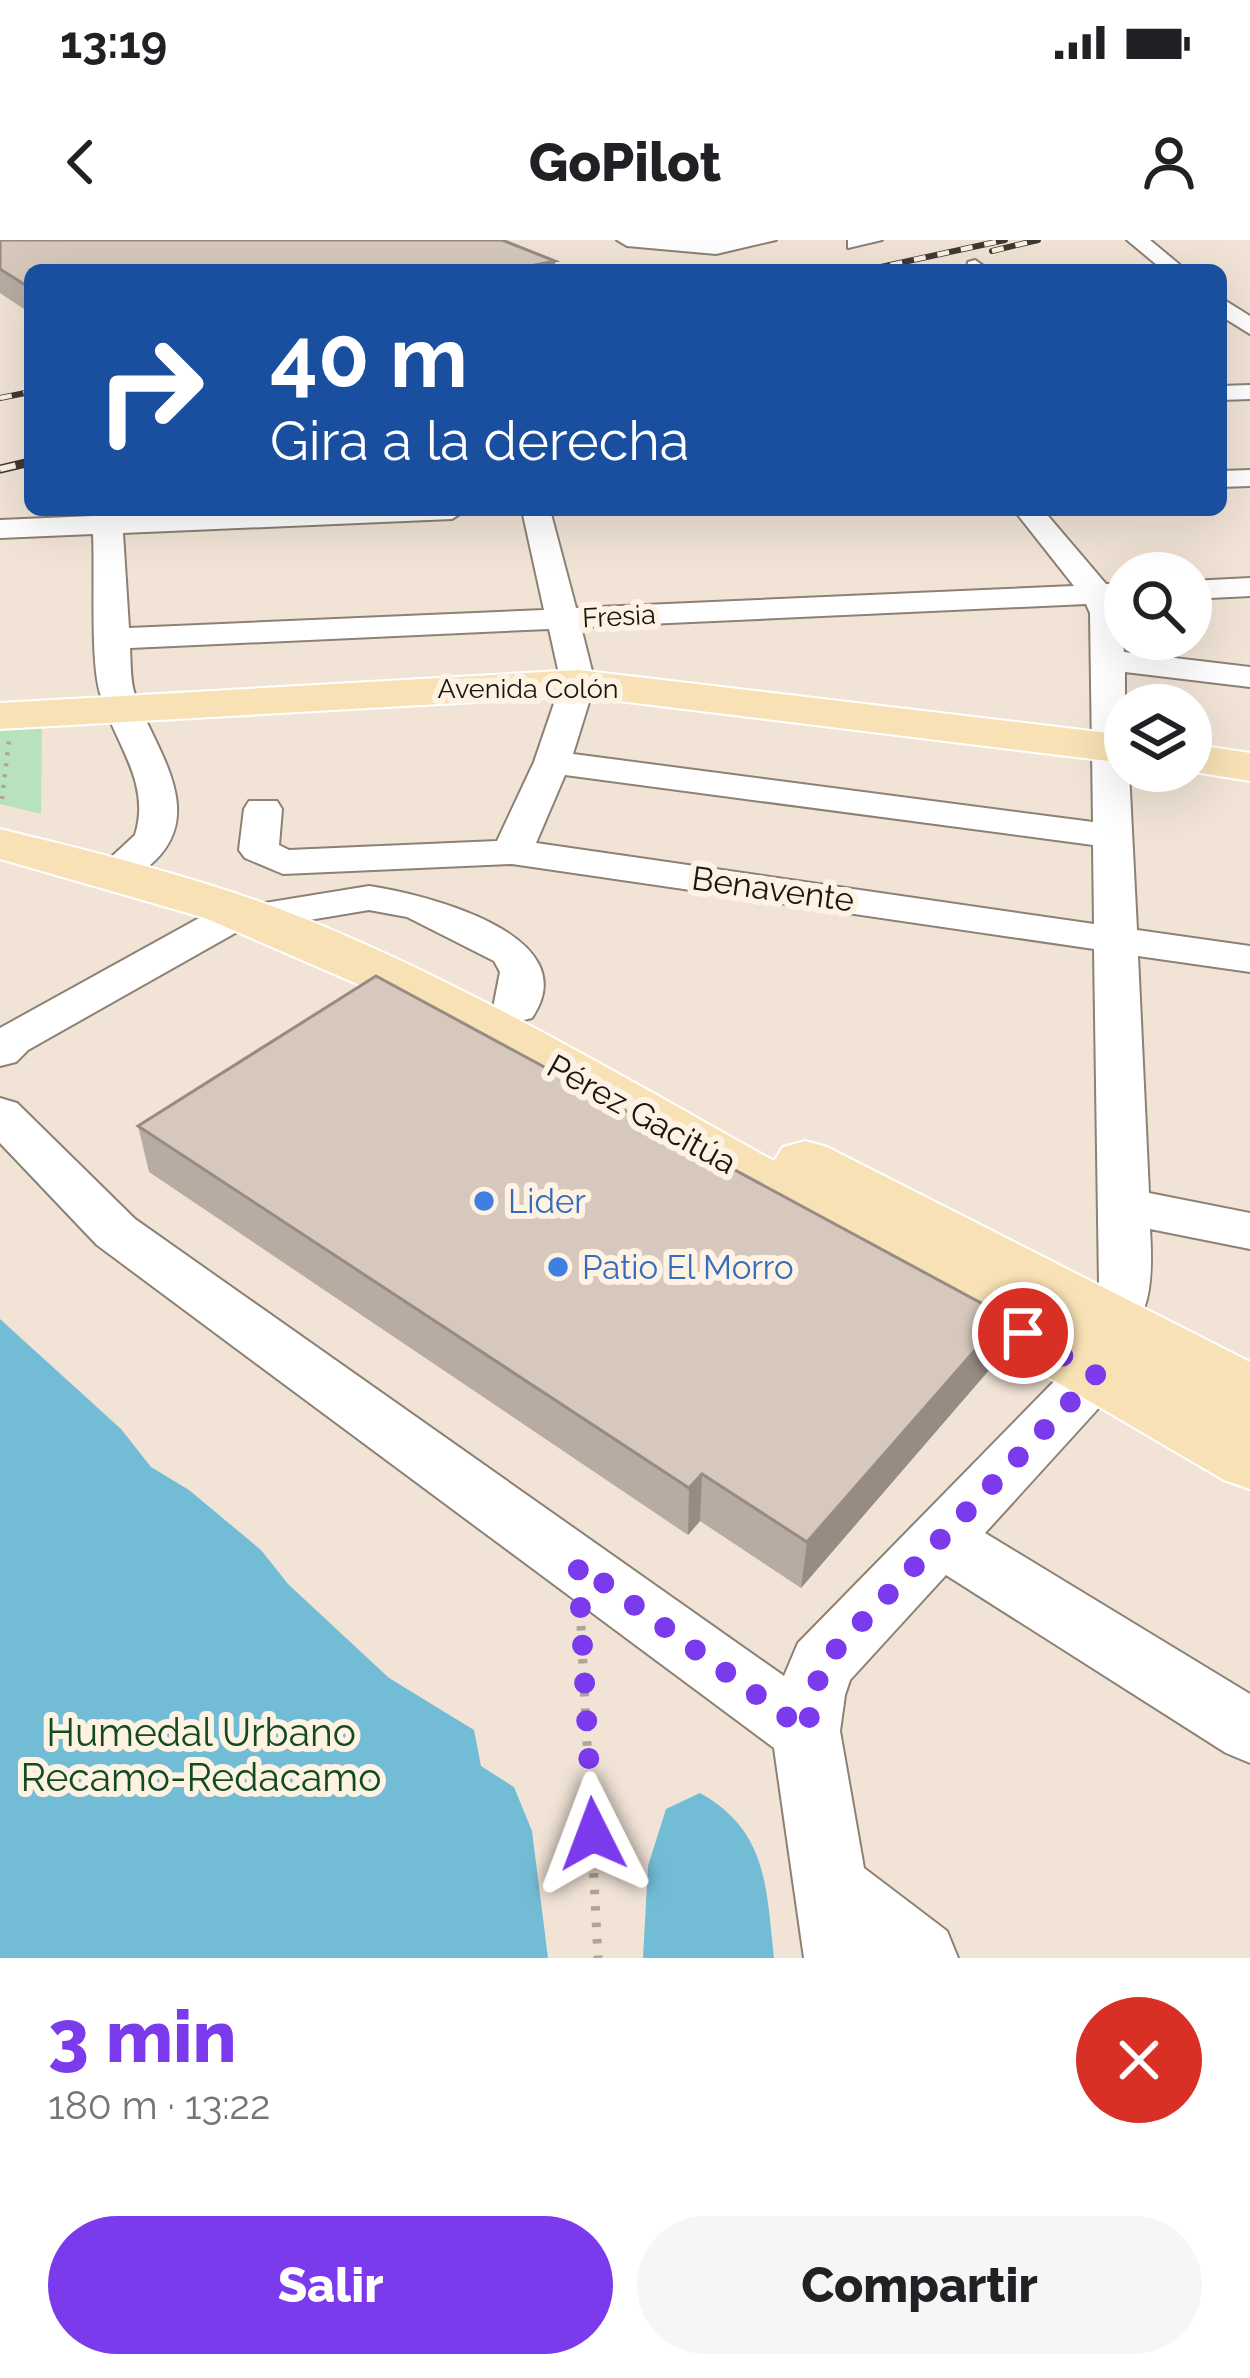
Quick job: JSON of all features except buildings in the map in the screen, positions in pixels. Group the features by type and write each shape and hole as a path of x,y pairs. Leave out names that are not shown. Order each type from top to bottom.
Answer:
{"main road":[{"name":"Avenida Colón","path":"4,739 124,706 578,683 1104,746"},
{"path":"1212,761 1250,767"},
{"name":"Pérez Gacitúa","path":"2,798 129,861 375,971 706,1148 1100,1347 1250,1395"},
{"name":"Pérez Gacitúa","path":"129,861 302,884 1100,1347 1250,1459"}],"street":[{"path":"627,240 707,248 766,240"},
{"path":"1137,240 1168,264"},
{"path":"0,529 156,516"},
{"path":"512,852 552,762 578,683 538,516"},
{"path":"1034,516 1104,587"},
{"path":"107,517 116,691 160,811 158,828 129,861"},
{"path":"1212,589 1250,587"},
{"name":"Fresia","path":"114,639 1104,594"},
{"path":"1111,684 1109,660 1250,677"},
{"path":"552,762 1112,836"},
{"path":"920,1958 836,1923 806,1731 822,1664 940,1538 1100,1347 1126,1286 1112,836 1115,792"},
{"path":"262,809 260,850 302,884 418,906 512,953 522,972 516,1008"},
{"name":"Benavente","path":"302,884 362,858 512,852 1250,959"},
{"path":"362,858 381,898"},
{"path":"0,1052 64,1011 302,884"},
{"path":"0,1114 116,1232 806,1731"},
{"path":"1124,1207 1250,1231"},
{"path":"940,1538 1250,1731"}],"path":[{"path":"2,798 4,739"},
{"path":"578,1564 598,1958"}],"green space":[{"path":"42,719 41,814 0,804 0,723"}],"water":[{"name":"Humedal Urbano Recamo-Redacamo","path":"0,1319 121,1429 151,1467 189,1490 261,1550 288,1584 389,1678 474,1730 481,1766 514,1787 532,1831 548,1958 0,1958"},
{"path":"700,1793 739,1825 760,1863 774,1958 643,1958 648,1866 666,1809"}],"railway":[{"path":"895,264 1005,240"},
{"path":"992,251 1038,240"},
{"path":"0,398 24,393"},
{"path":"0,469 24,463"}],"place":[{"name":"Lider","path":"484,1201"},
{"name":"Patio El Morro","path":"558,1267"}],"route":[{"path":"593,1834 578,1564 806,1731 822,1664 1096,1375 1023,1333"}]}
